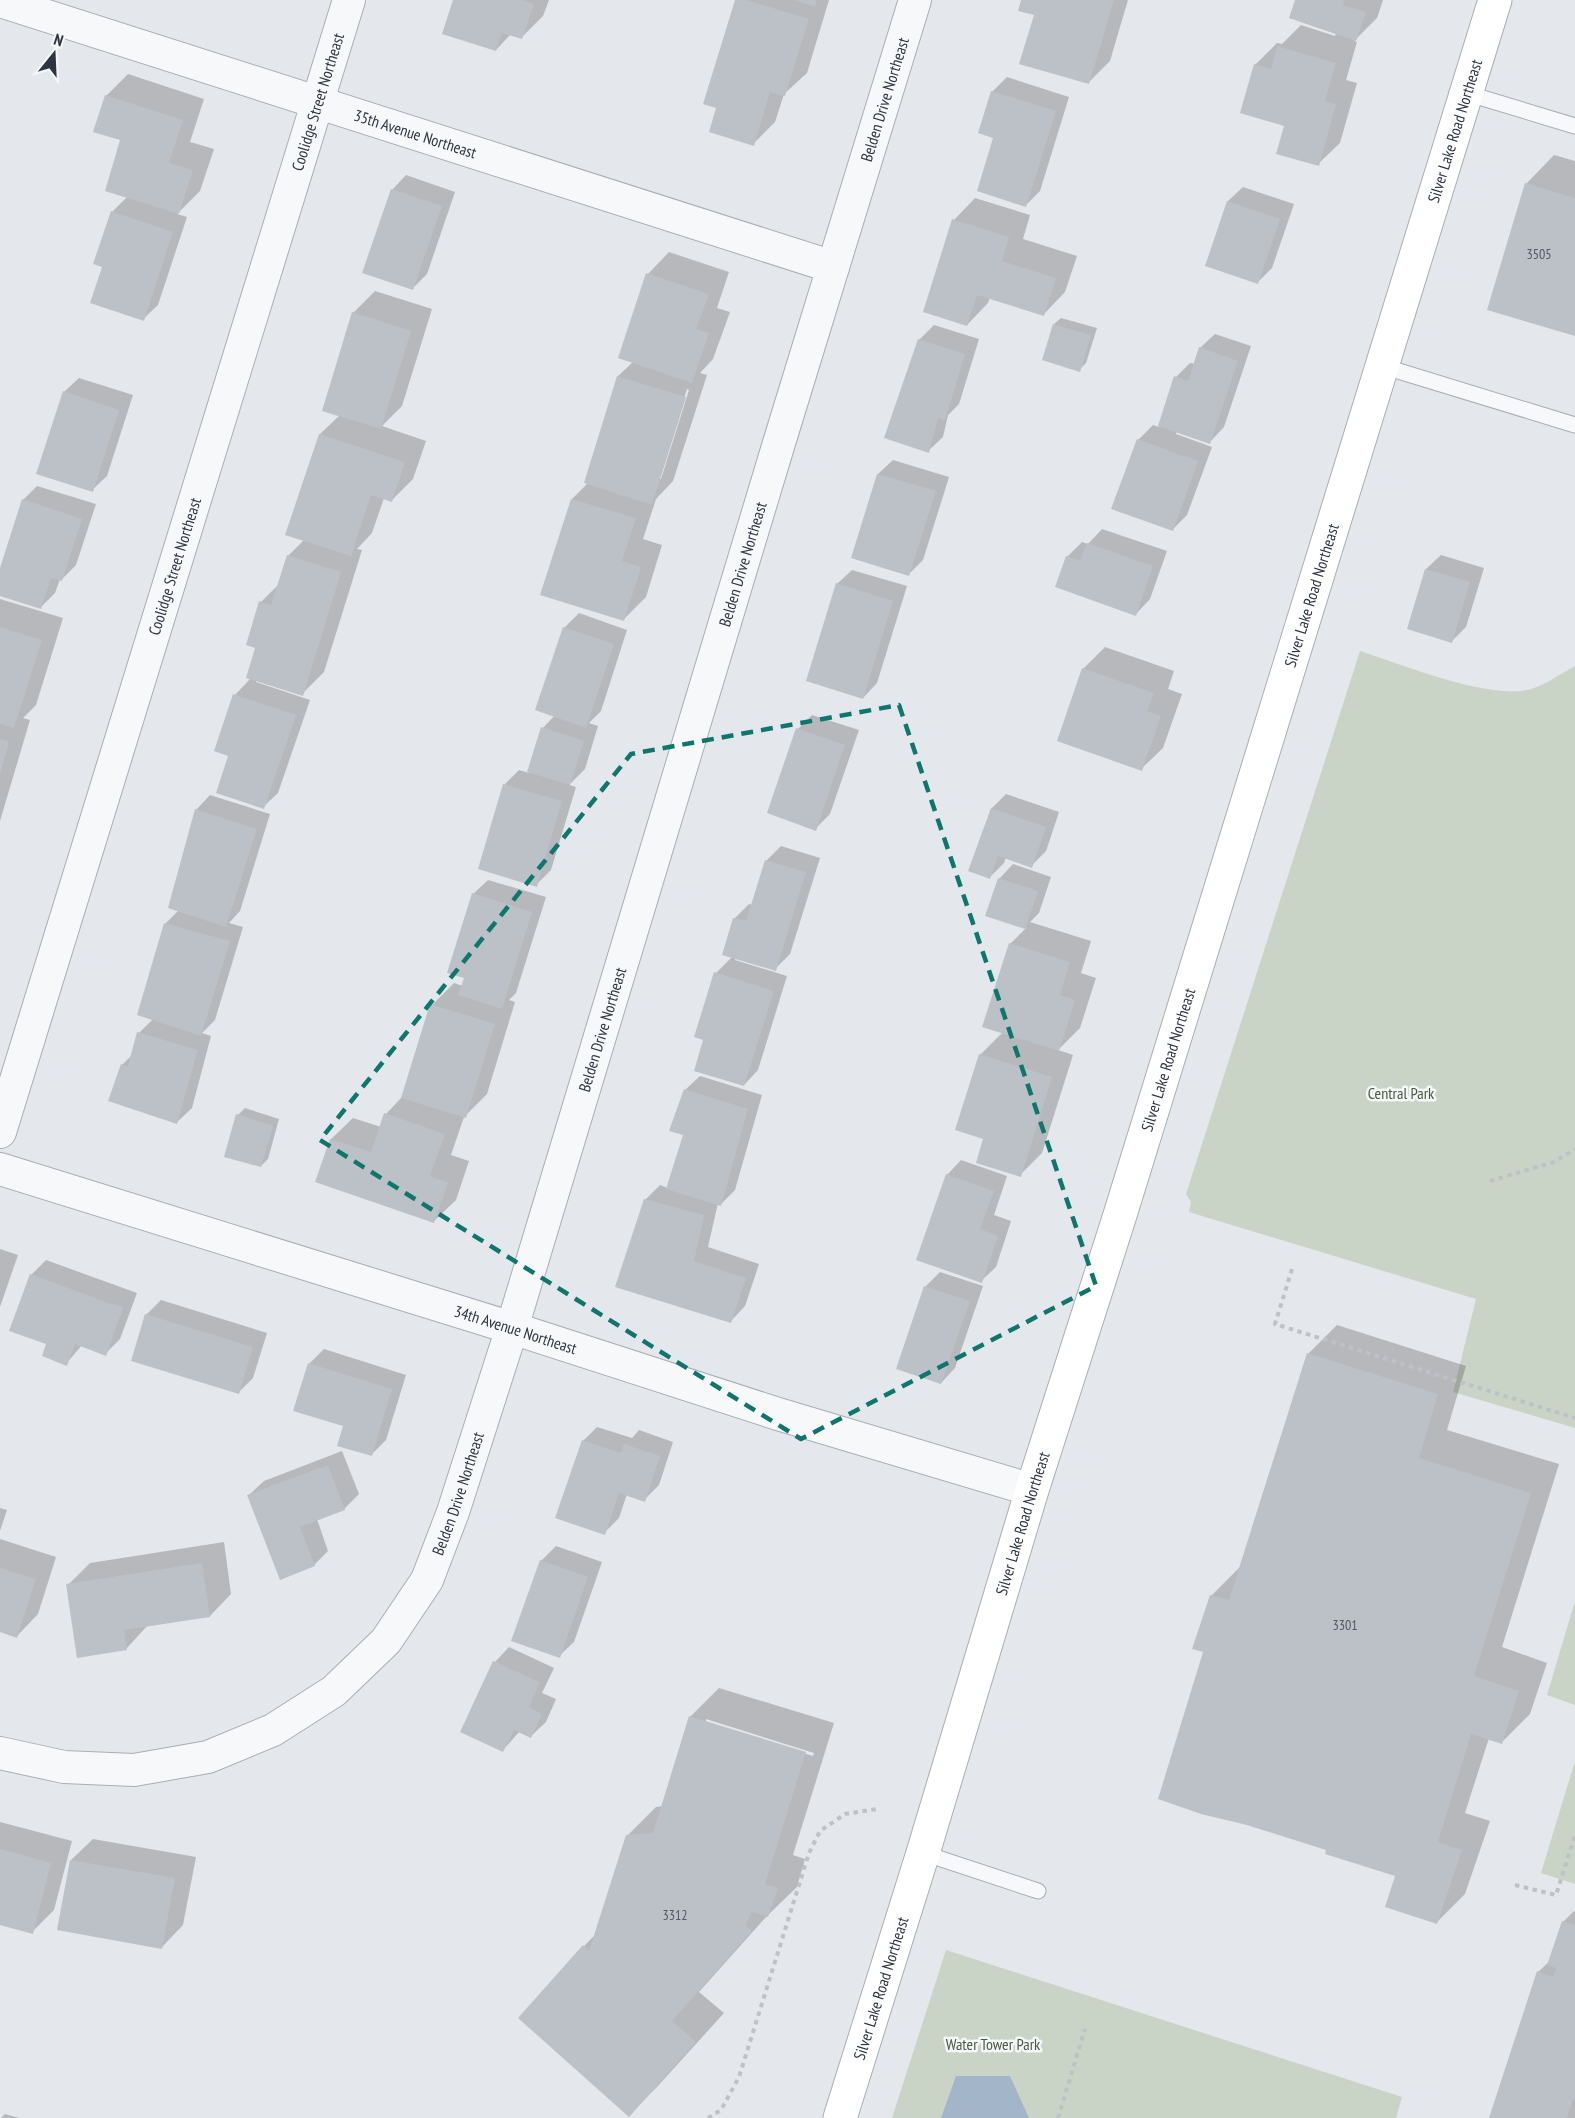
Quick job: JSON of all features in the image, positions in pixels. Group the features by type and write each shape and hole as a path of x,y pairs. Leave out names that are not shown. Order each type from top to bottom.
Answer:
{"main road":[{"name":"Silver Lake Road Northeast","path":"840,2118 923,1854 1032,1491 1124,1203 1495,0"}],"street":[{"name":"Coolidge Street Northeast","path":"0,1132 349,0"},
{"name":"Belden Drive Northeast","path":"0,1753 64,1767 134,1770 208,1757 273,1731 334,1691 386,1641 427,1580 453,1512 512,1328 915,0"},
{"name":"35th Avenue Northeast","path":"0,1 833,267"},
{"name":"34th Avenue Northeast","path":"0,1169 512,1328 778,1414 1032,1491"}],"lane":[{"path":"1466,93 1575,126"},
{"path":"1382,366 1575,425"},
{"path":"923,1854 1038,1891"}],"path":[{"path":"1490,1181 1554,1162 1575,1149"},
{"path":"1292,1269 1275,1324 1575,1418"},
{"path":"708,2118 721,2110 739,2077 809,1853 816,1838 820,1831 845,1814 877,1809"},
{"path":"1515,1885 1557,1894 1575,1835"},
{"path":"1058,2118 1085,2029"}],"highlighted area":[{"path":"899,705 1096,1286 801,1439 320,1140 631,754"}],"green space":[{"name":"Central Park","path":"1360,651 1448,680 1496,690 1517,691 1534,688 1575,666 1575,1428 1453,1392 1476,1299 1189,1212 1191,1202 1186,1194"},
{"path":"1575,1601 1575,1705 1547,1695"},
{"path":"1575,1761 1575,1884 1541,1873"},
{"name":"Water Tower Park","path":"946,1950 1402,2097 1396,2118 892,2118"}],"water":[{"path":"956,2076 1010,2076 1029,2118 941,2118"}],"building":[{"path":"453,0 522,0 534,4 522,39 502,33 496,51 442,34"},
{"path":"735,0 746,0 809,19 785,96 770,92 754,146 709,132 716,108 703,104"},
{"path":"794,0 817,0 815,7"},
{"path":"1021,0 1114,0 1089,84 1019,64 1034,15 1018,11"},
{"path":"1295,0 1344,0 1343,5 1366,12 1356,41 1289,18"},
{"path":"1277,46 1336,63 1325,101 1336,104 1319,166 1276,154 1284,126 1240,113 1254,64 1271,69"},
{"path":"991,91 1056,111 1026,207 977,191 993,138 978,133"},
{"path":"105,95 183,120 169,163 193,170 179,214 105,191 120,140 93,132"},
{"path":"1525,183 1575,198 1575,336 1487,310"},
{"path":"391,189 442,206 413,290 362,273"},
{"path":"1227,201 1280,219 1258,284 1205,266"},
{"path":"111,211 173,232 144,321 90,303 102,267 93,264"},
{"path":"952,219 1009,237 1002,261 1056,278 1044,316 977,295 967,326 923,312"},
{"path":"646,273 709,294 696,329 709,333 692,383 618,358"},
{"path":"352,312 411,331 381,429 322,411"},
{"path":"1053,324 1091,335 1080,372 1042,360"},
{"path":"918,339 965,354 945,420 938,418 929,453 884,438"},
{"path":"1199,347 1238,361 1210,444 1158,426 1174,376 1188,381"},
{"path":"617,376 686,397 652,505 584,483"},
{"path":"63,391 119,410 93,492 36,474"},
{"path":"319,434 405,462 392,502 371,495 351,556 285,535"},
{"path":"1137,439 1198,461 1173,531 1111,509"},
{"path":"877,474 936,491 909,576 851,558"},
{"path":"22,499 82,519 62,581 51,578 41,609 0,596 0,568"},
{"path":"571,499 636,518 622,561 641,567 624,621 540,595"},
{"path":"1087,543 1153,566 1136,616 1055,587 1066,556 1080,560"},
{"path":"287,555 341,572 303,696 246,678 255,648 246,645 259,601 271,605"},
{"path":"1425,569 1470,582 1452,643 1407,629"},
{"path":"836,583 893,601 863,699 806,681"},
{"path":"0,627 42,640 14,728 0,724"},
{"path":"563,627 614,644 586,728 535,710"},
{"path":"1082,668 1154,693 1147,711 1161,716 1142,771 1057,741"},
{"path":"233,694 296,715 264,809 216,793 228,756 214,751"},
{"path":"541,727 584,741 570,785 527,772"},
{"path":"796,728 845,745 816,831 767,813"},
{"path":"0,739 9,742 1,772 0,772"},
{"path":"503,784 562,801 537,887 478,869"},
{"path":"991,808 1046,827 1032,868 998,856 990,879 968,871"},
{"path":"195,809 257,829 226,927 168,908"},
{"path":"765,860 806,872 776,971 722,955 733,918 746,921"},
{"path":"998,878 1038,891 1025,929 985,916"},
{"path":"472,893 532,912 502,1009 458,995 464,978 447,973"},
{"path":"164,923 230,941 201,1036 137,1015"},
{"path":"1009,943 1070,962 1060,995 1075,1000 1059,1051 982,1027"},
{"path":"714,972 774,991 744,1086 694,1071 703,1040 694,1037"},
{"path":"430,1004 495,1024 466,1118 401,1098"},
{"path":"137,1032 198,1050 177,1124 108,1101 121,1064 128,1066"},
{"path":"979,1054 1052,1077 1021,1177 976,1163 983,1139 955,1130"},
{"path":"684,1089 748,1109 721,1206 666,1189 683,1135 669,1131"},
{"path":"384,1113 445,1134 430,1176 448,1183 434,1223 315,1182 330,1139 371,1152"},
{"path":"236,1114 273,1126 261,1167 224,1157"},
{"path":"946,1174 994,1191 980,1229 998,1236 982,1283 916,1260"},
{"path":"644,1199 704,1215 694,1261 746,1278 731,1323 615,1287"},
{"path":"30,1274 123,1308 106,1356 75,1344 67,1366 42,1356 46,1344 9,1331"},
{"path":"924,1286 970,1301 941,1384 896,1369"},
{"path":"145,1314 253,1347 239,1394 131,1361"},
{"path":"1307,1353 1438,1394 1419,1458 1531,1493 1474,1676 1519,1691 1502,1744 1471,1734 1438,1842 1462,1850 1437,1924 1385,1907 1395,1876 1325,1854 1326,1850 1247,1825 1201,1814 1158,1799 1203,1652 1192,1649 1210,1595 1229,1600"},
{"path":"308,1363 392,1389 372,1456 337,1446 343,1426 293,1411"},
{"path":"582,1440 621,1453 624,1444 660,1456 645,1502 619,1493 605,1535 555,1518"},
{"path":"328,1465 345,1510 300,1527 315,1566 280,1580 247,1495"},
{"path":"540,1560 588,1577 560,1658 511,1641"},
{"path":"202,1563 210,1617 124,1630 127,1650 77,1658 66,1584"},
{"path":"0,1568 36,1579 17,1638 0,1632"},
{"path":"493,1661 540,1682 529,1707 542,1714 531,1738 514,1730 503,1752 460,1732"},
{"path":"689,1716 806,1752 765,1884 778,1888 768,1917 751,1912 746,1926 752,1931 672,2021 696,2042 629,2117 518,2018 583,1945 589,1951 626,1835 653,1833"},
{"path":"0,1849 51,1863 33,1934 0,1925"},
{"path":"70,1860 175,1878 162,1949 57,1930"},
{"path":"1562,1921 1575,1925 1575,2094 1567,2118 1489,2118 1537,1971 1553,1977 1556,1968 1547,1965"}]}
